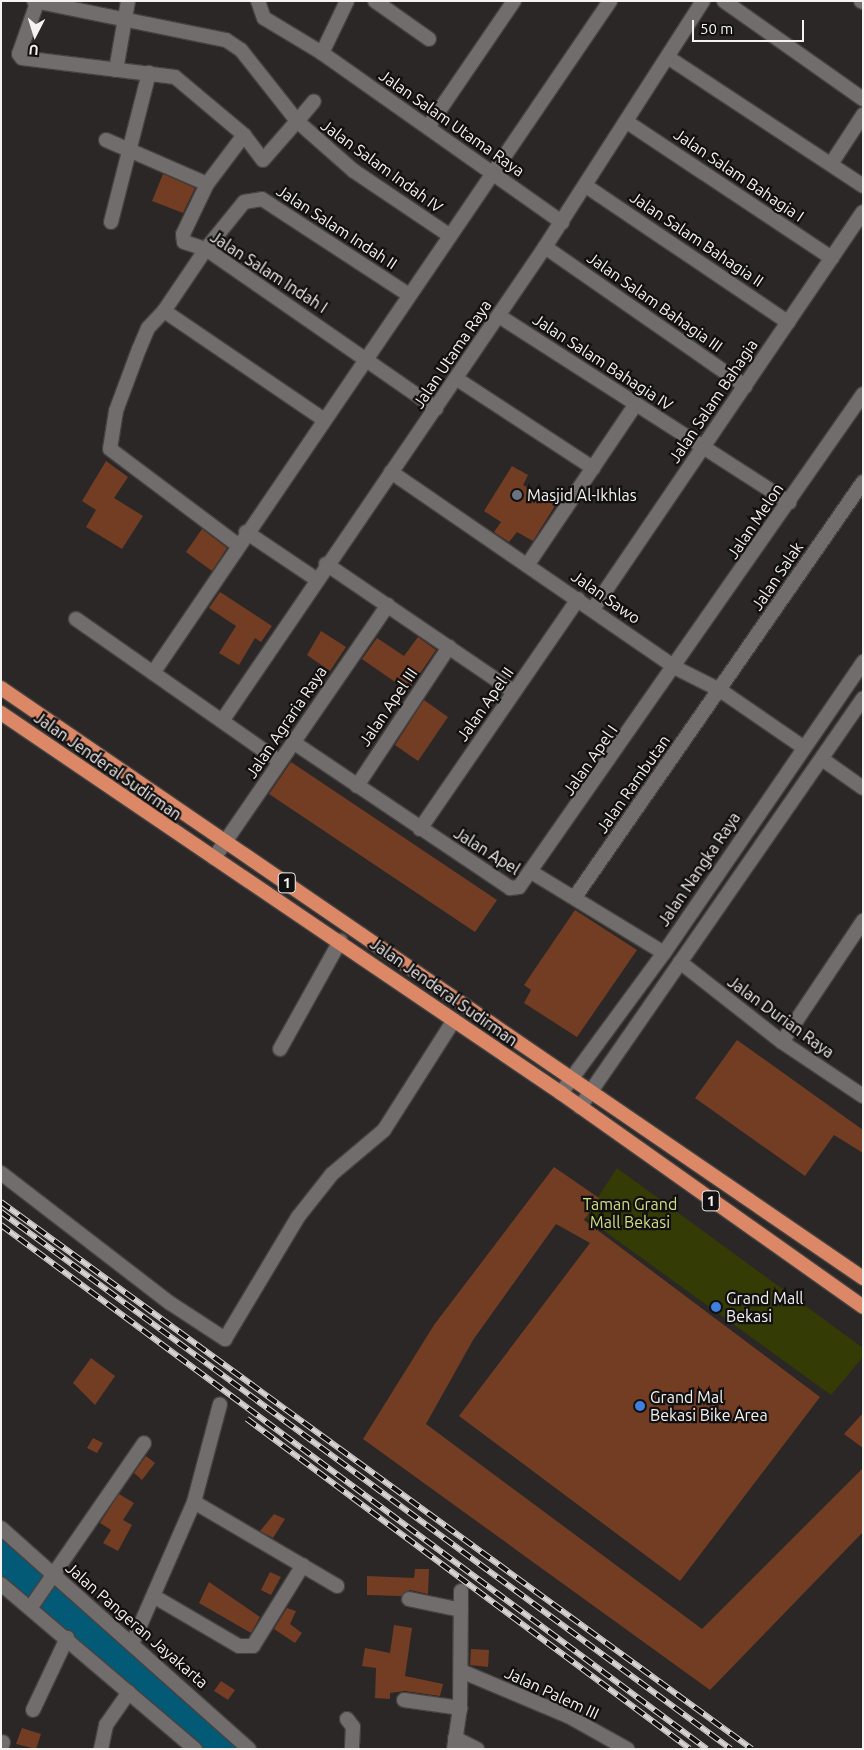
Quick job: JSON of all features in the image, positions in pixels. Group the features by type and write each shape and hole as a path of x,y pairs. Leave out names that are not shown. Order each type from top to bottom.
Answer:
{"highway":[{"name":"Jalan Jenderal Sudirman","path":"1,688 570,1080 863,1278"},
{"name":"Jalan Jenderal Sudirman","path":"1,713 454,1020 863,1307"}],"street":[{"path":"116,70 128,1"},
{"name":"Jalan Salam Utama Raya","path":"258,1 264,18 322,53 562,222"},
{"path":"322,53 347,1"},
{"path":"375,1 429,39"},
{"path":"153,673 365,357 610,1"},
{"name":"Jalan Utama Raya","path":"222,721 326,564 457,379 562,222 669,58 703,1"},
{"path":"724,1 863,99"},
{"path":"36,2 20,56 149,73 183,80 244,135"},
{"name":"Jalan Salam Indah IV","path":"36,2 124,17 234,44 298,120 354,171 449,235"},
{"path":"428,127 509,3"},
{"path":"669,58 863,186"},
{"path":"111,222 149,73"},
{"path":"298,120 314,101"},
{"path":"831,164 863,115"},
{"name":"Jalan Salam Indah IV","path":"244,135 262,160 298,120"},
{"name":"Jalan Salam Bahagia I","path":"627,122 832,258"},
{"name":"Jalan Salam Indah I","path":"244,135 207,184 182,238 206,249 365,357 436,408"},
{"path":"106,140 207,184"},
{"name":"Jalan Salam Bahagia II","path":"586,186 788,322"},
{"name":"Jalan Salam Indah II","path":"238,545 111,453 110,431 139,348 148,328 164,311 206,249 244,202 262,199 408,294"},
{"name":"Jalan Salam Bahagia","path":"593,609 863,212"},
{"name":"Jalan Salam Bahagia III","path":"545,247 745,386"},
{"path":"164,311 323,419"},
{"name":"Jalan Salam Bahagia IV","path":"499,316 702,448 789,502"},
{"path":"457,379 593,468"},
{"name":"Jalan Melon","path":"676,668 863,394"},
{"path":"528,564 636,404"},
{"name":"Jalan Sawo","path":"391,472 578,598 676,668 720,690 804,746"},
{"name":"Jalan Salak","path":"720,690 863,482"},
{"path":"246,532 316,579"},
{"path":"326,564 514,692"},
{"name":"Jalan Apel II","path":"420,829 578,598"},
{"name":"Jalan Agraria Raya","path":"214,858 388,605"},
{"path":"76,619 280,762"},
{"name":"Jalan Apel III","path":"357,786 449,647"},
{"name":"Jalan Nangka Raya","path":"561,1094 664,953 863,662"},
{"name":"Jalan Apel I","path":"533,873 676,668"},
{"name":"Jalan Rambutan","path":"574,897 720,690"},
{"path":"580,1107 764,839 863,699"},
{"name":"Jalan Apel","path":"293,742 420,829 513,889 533,873 664,953"},
{"path":"822,759 863,788"},
{"path":"748,828 764,839"},
{"path":"716,875 733,885"},
{"path":"782,1042 863,921"},
{"path":"280,1049 340,942"},
{"name":"Jalan Durian Raya","path":"680,962 782,1042 863,1096"},
{"path":"1,1174 170,1303 225,1340 298,1217 332,1174 384,1130 454,1020"},
{"path":"132,1644 194,1502 220,1404"},
{"path":"33,1605 53,1581 144,1443"},
{"path":"194,1502 337,1586"},
{"name":"Jalan Pangeran Jayakarta","path":"1,1528 53,1581 132,1644 249,1749"},
{"path":"154,1597 239,1646 253,1646 303,1565"},
{"path":"1,1584 33,1605 67,1638 195,1749"},
{"path":"461,1591 462,1671 460,1708 454,1744 477,1749"},
{"path":"409,1599 461,1610"},
{"path":"33,1710 67,1638"},
{"name":"Jalan Palem III","path":"462,1671 568,1716 627,1749"},
{"path":"101,1749 106,1725 129,1692"},
{"path":"404,1700 460,1708"},
{"path":"347,1719 354,1727 352,1749"}],"green space":[{"name":"Taman Grand Mall Bekasi","path":"617,1168 863,1348 863,1357 831,1395 585,1217"}],"water":[{"path":"1,1528 249,1749 195,1749 1,1584"}],"building":[{"path":"163,174 195,188 183,213 152,201"},
{"path":"106,461 128,477 114,498 143,516 122,549 86,527 96,510 82,501"},
{"name":"Masjid Al-Ikhlas","path":"512,466 528,475 523,485 556,504 533,541 517,532 509,542 494,532 501,522 484,511"},
{"path":"202,529 227,548 212,571 186,552"},
{"path":"220,592 272,626 261,642 255,638 239,665 219,653 236,626 209,608"},
{"path":"321,631 346,647 330,671 307,655"},
{"path":"418,637 436,650 408,691 362,659 377,638 404,656"},
{"path":"424,700 448,717 418,761 395,745"},
{"path":"291,762 497,900 475,932 269,794"},
{"path":"575,910 637,950 577,1037 524,1003 531,990 524,985"},
{"path":"737,1040 863,1130 863,1153 834,1135 805,1176 695,1098"},
{"name":"Grand Mal Bekasi Bike Area","path":"554,1167 599,1198 584,1220 820,1397 680,1581 459,1416 590,1243 556,1224 473,1340 426,1424 702,1629 863,1468 863,1532 710,1690 363,1439 434,1325"},
{"path":"91,1358 115,1376 95,1405 73,1383"},
{"path":"863,1413 863,1448 844,1434"},
{"path":"93,1438 103,1443 97,1453 87,1448"},
{"path":"146,1456 155,1463 142,1480 134,1473"},
{"path":"119,1494 134,1503 123,1520 132,1525 118,1551 103,1543 111,1530 100,1523"},
{"path":"274,1514 285,1519 273,1538 260,1531"},
{"path":"415,1569 429,1569 428,1594 410,1590 401,1596 367,1595 367,1576 414,1578"},
{"path":"270,1572 281,1577 271,1595 261,1590"},
{"path":"209,1582 260,1617 251,1633 199,1603"},
{"path":"287,1608 296,1611 290,1624 302,1633 295,1643 274,1629"},
{"path":"394,1625 412,1628 405,1676 443,1684 440,1696 405,1691 390,1693 390,1699 375,1698 376,1668 362,1666 365,1648 390,1653"},
{"path":"471,1649 489,1650 488,1667 470,1665"},
{"path":"221,1681 235,1690 228,1700 214,1691"},
{"path":"22,1728 41,1734 36,1749 16,1744"}],"railway":[{"path":"1,1202 752,1749"},
{"path":"1,1212 731,1749"},
{"path":"1,1225 707,1749"},
{"path":"247,1419 690,1749"}],"place":[{"name":"Masjid Al-Ikhlas","path":"517,495"},
{"name":"Grand Mall Bekasi","path":"716,1307"},
{"name":"Grand Mal Bekasi Bike Area","path":"640,1406"}]}
